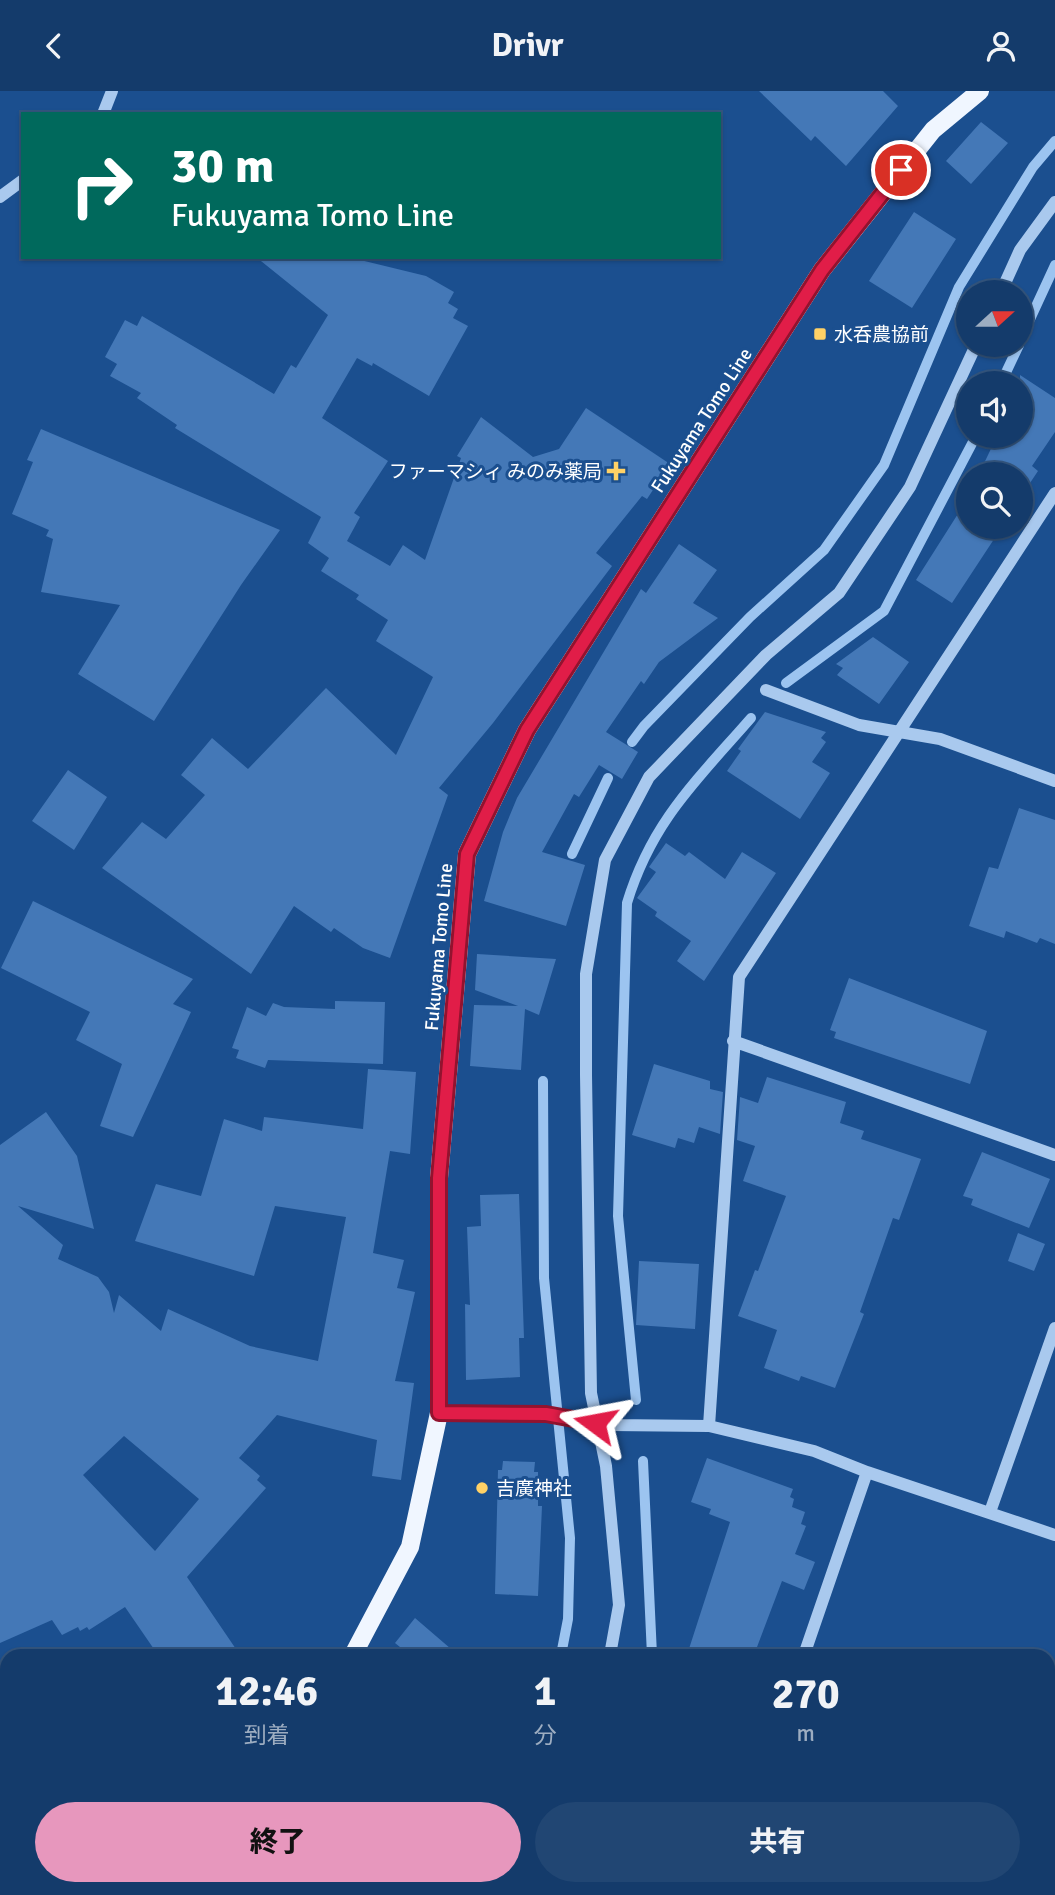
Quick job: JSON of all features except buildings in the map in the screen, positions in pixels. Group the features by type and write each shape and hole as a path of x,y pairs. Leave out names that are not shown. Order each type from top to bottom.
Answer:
{"main road":[{"name":"Fukuyama Tomo Line","path":"357,1649 410,1547 439,1413 439,1178 467,854 527,730 822,270 933,130 980,91"}],"street":[{"path":"104,112 112,91"},
{"path":"0,197 21,181"},
{"path":"1006,280 1020,250 1055,202"},
{"path":"611,1649 619,1605 606,1466 595,1423 591,1393 586,975 605,860 649,777 766,655 839,593 910,487 970,357"},
{"path":"709,1426 739,977 1055,493"},
{"path":"766,690 859,725 940,739 1055,781"},
{"path":"733,1041 1055,1155"},
{"path":"990,1512 1055,1328"},
{"path":"439,1413 546,1414 595,1423 709,1426 814,1451 867,1472 1055,1535"},
{"path":"806,1649 867,1472"}],"waterway":[{"path":"632,742 644,726 750,617 824,550 884,465 959,287 1033,167 1055,141"},
{"path":"1033,313 1055,265"},
{"path":"1007,371 1013,357"},
{"path":"786,683 884,611 970,448"},
{"path":"636,1400 618,1216 627,903 637,874 663,825 695,782 751,718"},
{"path":"572,854 608,778"},
{"path":"543,1081 544,1278 570,1538 568,1619 562,1649"},
{"path":"643,1461 652,1649"}],"place":[{"name":"水呑農協前","path":"820,334"},
{"name":"ファーマシィ みのみ薬局","path":"616,471"},
{"name":"吉廣神社","path":"482,1488"}],"route":[{"path":"595,1423 546,1414 439,1413 439,1178 467,854 527,730 822,270 901,170"}]}
